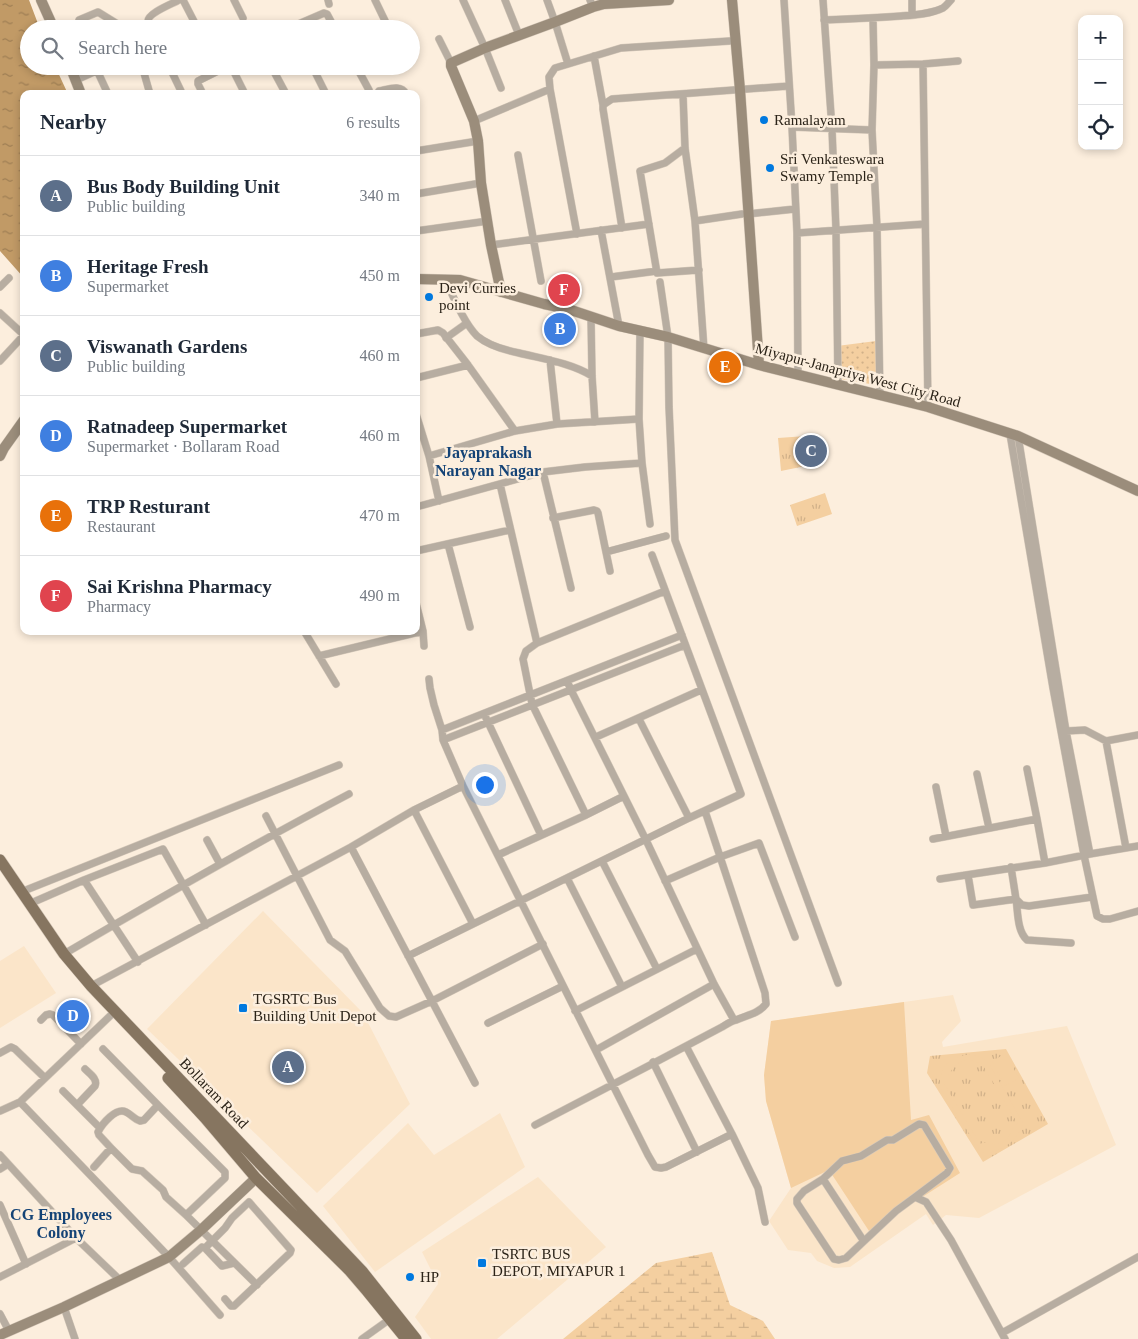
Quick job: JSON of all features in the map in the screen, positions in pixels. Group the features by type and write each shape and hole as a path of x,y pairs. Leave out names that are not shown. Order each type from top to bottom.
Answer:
{"main road":[{"name":"Bollaram Road","path":"0,860 64,954 92,986 362,1271 416,1339"},
{"name":"Bollaram Road","path":"0,872 58,958 205,1118 256,1178 349,1270 406,1339"}],"street":[{"path":"41,0 50,20"},
{"path":"148,20 152,14 181,0 193,20"},
{"path":"234,0 243,18"},
{"path":"375,0 385,20"},
{"path":"464,0 501,88"},
{"path":"505,0 519,35"},
{"path":"547,0 568,64"},
{"path":"451,63 555,22 592,4 668,0"},
{"path":"727,0 736,90"},
{"path":"732,0 736,90 757,365"},
{"path":"784,0 797,233 798,376"},
{"path":"823,0 832,129 836,230 838,385"},
{"path":"912,0 912,15"},
{"path":"824,20 912,15 942,8 951,0"},
{"path":"80,20 98,12 111,20"},
{"path":"309,20 324,13 327,14 330,20"},
{"path":"873,18 872,130 877,227 880,396"},
{"path":"439,39 451,63 474,121 478,141 481,183 501,292"},
{"path":"577,234 550,89 549,76 552,71 555,68 621,48 730,41"},
{"path":"594,56 622,228"},
{"path":"874,65 958,61"},
{"path":"923,64 928,407"},
{"path":"74,75 80,90"},
{"path":"76,80 84,75"},
{"path":"99,75 106,90"},
{"path":"145,75 149,90"},
{"path":"173,75 181,90"},
{"path":"201,90 198,81 210,75"},
{"path":"234,75 243,90"},
{"path":"276,75 284,90"},
{"path":"316,75 324,90"},
{"path":"361,75 369,90"},
{"path":"603,105 612,99 789,86"},
{"path":"380,90 400,88 404,90"},
{"path":"474,121 550,89"},
{"path":"683,94 684,148 695,221 704,348"},
{"path":"792,127 872,130"},
{"path":"420,150 478,141"},
{"path":"657,271 640,171 665,163 684,148"},
{"path":"518,155 541,281"},
{"path":"420,193 481,183"},
{"path":"695,221 795,208"},
{"path":"420,230 488,221"},
{"path":"491,245 649,224"},
{"path":"797,233 925,224"},
{"path":"601,230 619,326"},
{"path":"611,277 657,271 657,273 699,270"},
{"path":"0,287 9,278"},
{"name":"Miyapur-Janapriya West City Road","path":"420,279 460,280 591,316 619,326 668,337 757,365 928,407 1014,435 1138,491"},
{"path":"445,279 467,323 476,335 485,342 500,348 582,370 592,376"},
{"path":"660,282 668,337 675,540 838,983"},
{"path":"0,313 20,331"},
{"path":"591,316 595,422"},
{"path":"446,338 467,323"},
{"path":"420,333 438,330 444,333 515,431"},
{"path":"640,331 639,419 642,463 650,524"},
{"path":"0,360 20,339"},
{"path":"550,360 557,424"},
{"path":"420,377 468,365"},
{"path":"429,456 515,431 557,424 639,419"},
{"path":"1,449 20,425"},
{"path":"420,427 439,501"},
{"path":"1014,435 1087,854 1092,897 1097,916 1103,920 1138,911"},
{"path":"1014,435 1053,688 1087,854"},
{"path":"420,506 543,472 642,463"},
{"path":"543,472 571,588"},
{"path":"500,484 537,643"},
{"path":"553,518 597,511 610,571"},
{"path":"420,550 510,530"},
{"path":"606,552 666,536"},
{"path":"448,544 470,627"},
{"path":"408,956 741,794 652,555"},
{"path":"586,815 532,704 524,659 526,651 537,643 666,591"},
{"path":"306,635 336,684"},
{"path":"319,656 406,635"},
{"path":"442,730 682,635"},
{"path":"444,740 685,644"},
{"path":"429,679 444,740 463,786 655,1167 666,1167 732,1134"},
{"path":"567,681 646,840 714,984 734,1020"},
{"path":"596,737 701,690"},
{"path":"484,713 541,835"},
{"path":"639,719 689,818"},
{"path":"1066,731 1085,730 1106,741 1138,735"},
{"path":"1106,741 1126,848"},
{"path":"21,892 339,765"},
{"path":"1027,769 1045,863"},
{"path":"977,774 989,828"},
{"path":"92,986 351,848 414,810 463,786"},
{"path":"936,787 946,836"},
{"path":"64,954 183,884 349,794"},
{"path":"498,854 624,796"},
{"path":"414,810 473,924"},
{"path":"535,1125 734,1020 755,1013 766,1004 765,993 705,811"},
{"path":"266,816 330,940 346,951 380,1008 389,1016 396,1017 432,1001 543,944"},
{"path":"933,839 1037,819"},
{"path":"207,840 220,864"},
{"path":"665,880 720,856 759,843 796,937"},
{"path":"940,879 1138,846"},
{"path":"351,848 475,1083"},
{"path":"29,904 163,849 206,925"},
{"path":"602,861 657,969"},
{"path":"1011,867 1022,935 1027,940 1071,943"},
{"path":"968,875 973,905 1016,899"},
{"path":"567,878 622,987"},
{"path":"84,880 112,926 138,962"},
{"path":"1016,899 1022,905 1030,906 1092,897"},
{"path":"575,1011 697,949"},
{"path":"596,1050 714,984"},
{"path":"488,1023 563,986"},
{"path":"41,1020 50,1014 81,1044"},
{"path":"0,1111 20,1102 110,1016"},
{"path":"686,1046 758,1188 765,1222"},
{"path":"0,1053 11,1047 16,1049 45,1078"},
{"path":"103,1049 225,1172 225,1178 186,1214"},
{"path":"653,1062 697,1152"},
{"path":"77,1105 96,1083 95,1079 85,1069"},
{"path":"63,1091 100,1128"},
{"path":"20,1102 169,1257 220,1315"},
{"path":"158,1105 144,1120 140,1121 135,1120 126,1112 115,1112 100,1128 99,1135 132,1170 142,1171 163,1190 166,1197 186,1214 257,1285"},
{"path":"919,1124 924,1125 950,1168 947,1174 915,1197 863,1240 846,1258 839,1260 834,1259 797,1204 796,1199 823,1179 842,1161 861,1156 919,1124"},
{"path":"94,1166 111,1148"},
{"path":"0,1155 76,1238 121,1281"},
{"path":"0,1169 8,1164"},
{"path":"0,1314 4,1333 121,1281 169,1257 201,1230 256,1178"},
{"path":"823,1179 863,1240"},
{"path":"915,1197 926,1202 951,1240 1003,1336 1138,1257"},
{"path":"183,1264 200,1248 205,1248 232,1218 247,1203 250,1203 291,1252 234,1306 231,1306 225,1299"},
{"path":"0,1205 26,1264"},
{"path":"0,1277 76,1238"},
{"path":"205,1248 222,1266 234,1263"},
{"path":"64,1307 75,1339"},
{"path":"362,1339 390,1319"}],"shaded area":[{"path":"263,911 363,1013 410,1104 317,1193 147,1029"},
{"path":"24,946 56,993 0,1028 0,961"},
{"path":"953,995 961,1021 942,1042 943,1047 1067,1026 1116,1145 979,1218 946,1215 933,1225 926,1214 850,1267 834,1268 817,1261 811,1253 788,1250 769,1221 791,1188 766,1101 764,1075 771,1021"},
{"path":"500,1113 525,1167 375,1272 323,1206 408,1123 434,1155"},
{"path":"538,1177 606,1247 497,1339 431,1339 415,1317 438,1284 422,1252"}],"green space":[{"path":"876,341 876,385 841,379 837,346"},
{"path":"820,435 825,462 781,471 778,438"},
{"path":"825,493 832,514 797,526 790,505"},
{"path":"904,1002 911,1120 929,1115 960,1173 869,1231 829,1170 791,1188 766,1101 764,1075 771,1021"},
{"path":"1006,1049 1048,1124 983,1162 927,1073 930,1056"},
{"path":"1005,1054 1019,1078 1005,1086 992,1061"},
{"path":"974,1055 987,1060 1023,1123 1018,1135 1001,1149 988,1153 981,1152 940,1088 943,1070 949,1062 959,1056","holes":["967,1059 978,1063 981,1062 1018,1124 1013,1126 1008,1138 1000,1143 980,1144 943,1082 961,1061"]},
{"path":"712,1252 730,1305 763,1321 775,1339 563,1339 656,1263"}],"water":[{"path":"0,0 29,0 37,20 20,20 20,75 59,75 66,90 20,90 20,274 0,251"}],"place":[{"name":"Ramalayam","path":"764,120"},
{"name":"Sri Venkateswara Swamy Temple","path":"770,168"},
{"name":"Sai Krishna Pharmacy","path":"564,290"},
{"name":"Devi Curries point","path":"429,297"},
{"name":"Heritage Fresh","path":"560,329"},
{"name":"TRP Resturant","path":"725,367"},
{"name":"Viswanath Gardens","path":"811,451"},
{"name":"TGSRTC Bus Building Unit Depot","path":"243,1008"},
{"name":"Ratnadeep Supermarket","path":"73,1016"},
{"name":"Bus Body Building Unit","path":"288,1067"},
{"name":"TSRTC BUS DEPOT, MIYAPUR 1","path":"482,1263"},
{"name":"HP","path":"410,1277"}],"district":[{"name":"Jayaprakash Narayan Nagar","path":"488,461"},
{"name":"CG Employees Colony","path":"61,1223"}]}
